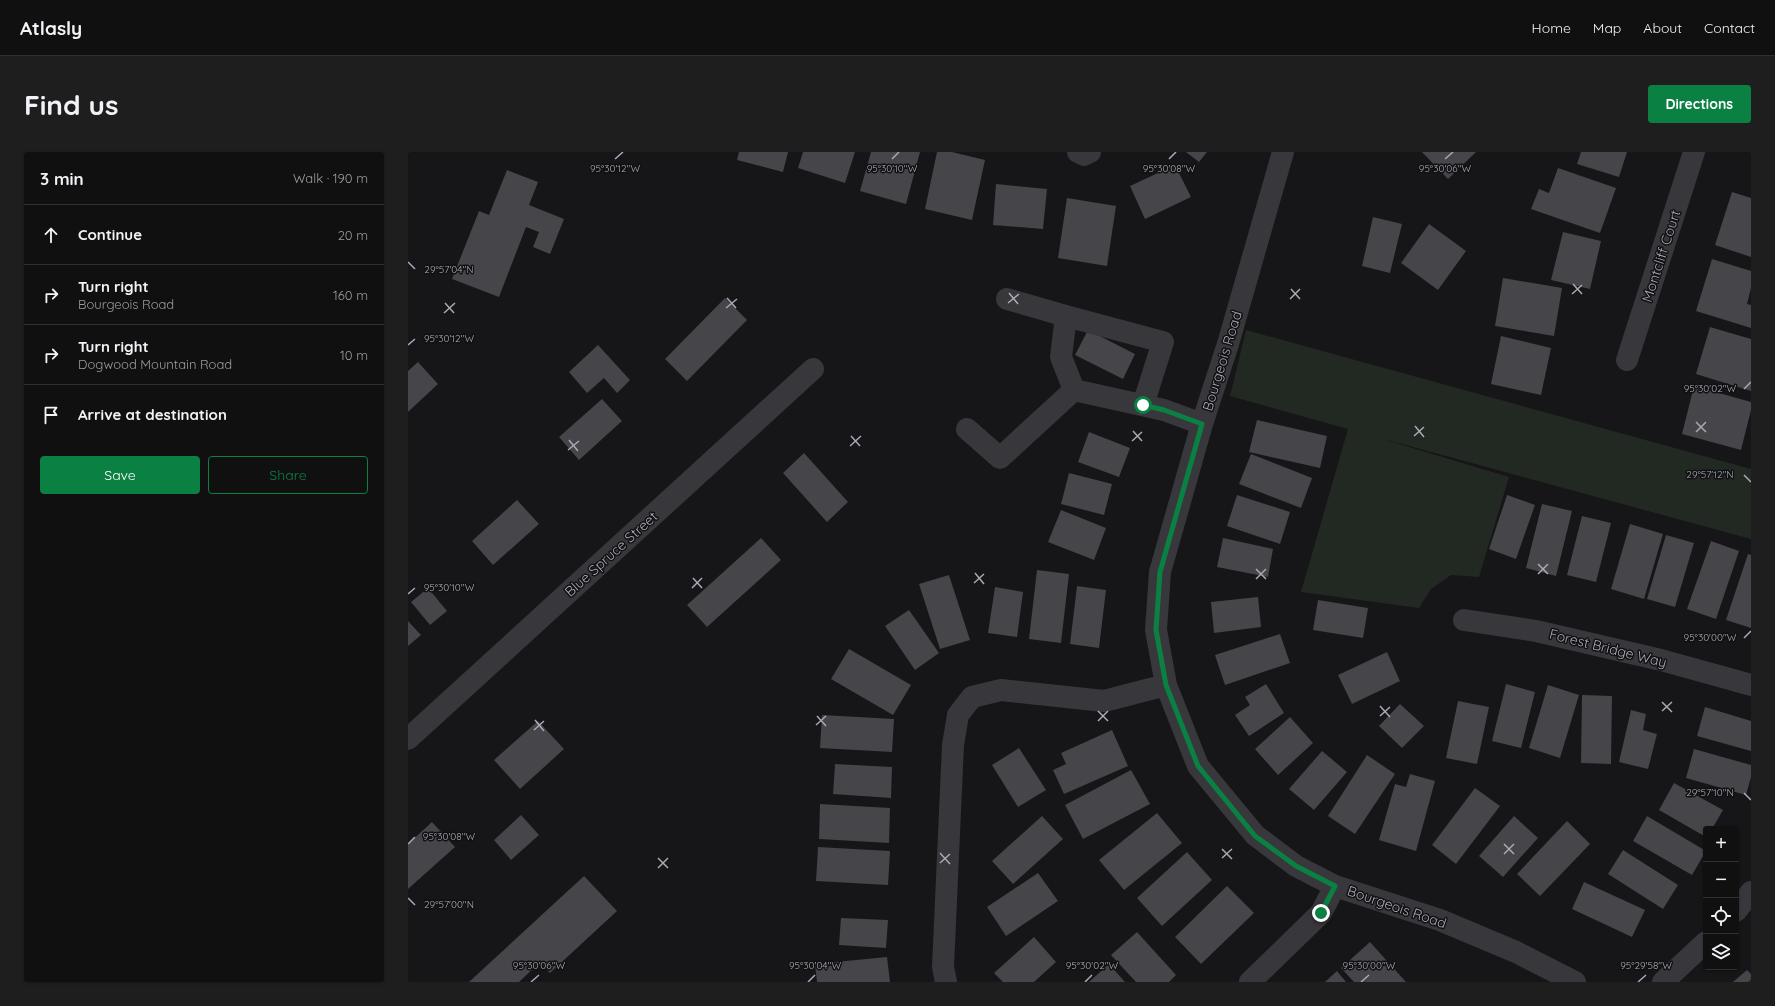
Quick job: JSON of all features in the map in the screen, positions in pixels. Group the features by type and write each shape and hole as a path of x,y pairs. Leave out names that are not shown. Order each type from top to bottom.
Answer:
{"street":[{"path":"1078,152 1084,155 1090,152"},
{"name":"Bourgeois Road","path":"1283,152 1228,344 1202,424 1160,572 1156,630 1166,685 1198,766 1255,836 1296,866 1335,886 1440,920 1516,952 1575,982"},
{"name":"Montcliff Court","path":"1627,360 1694,152"},
{"path":"1007,299 1162,342 1143,405"},
{"path":"1066,316 1061,357 1074,390"},
{"name":"Blue Spruce Street","path":"408,739 813,369"},
{"path":"1074,390 1164,410 1202,424"},
{"path":"966,429 1000,458 1074,390"},
{"name":"Forest Bridge Way","path":"1464,620 1536,631 1661,660 1751,685"},
{"path":"946,982 943,967 952,746 958,715 972,697 1001,690 1104,702 1166,685"},
{"path":"1250,982 1321,913 1335,886"},
{"path":"1739,907 1751,892"},
{"path":"1663,982 1703,945"}],"shaded area":[{"path":"1246,330 1751,469 1751,539 1376,437 1509,477 1479,577 1451,575 1431,589 1419,608 1301,592 1348,429 1230,396"}],"building":[{"path":"739,152 788,152 783,172 737,160"},
{"path":"803,152 855,152 845,183 798,168"},
{"path":"871,152 920,152 906,204 860,191"},
{"path":"937,152 952,152 985,160 972,220 925,209"},
{"path":"1186,152 1207,152 1199,162"},
{"path":"1422,152 1476,152 1448,179"},
{"path":"1581,152 1627,152 1619,177 1577,164"},
{"path":"1175,165 1191,197 1145,219 1130,186"},
{"path":"1558,168 1616,188 1600,233 1531,209 1539,189 1549,193"},
{"path":"507,170 538,182 529,205 564,219 550,254 533,247 539,232 526,227 499,297 452,279 479,211 489,215"},
{"path":"996,184 1047,189 1043,229 993,225"},
{"path":"1732,192 1751,198 1751,257 1715,245"},
{"path":"1067,198 1116,206 1107,266 1058,258"},
{"path":"1373,217 1402,224 1390,273 1362,266"},
{"path":"1429,224 1466,251 1438,290 1401,263"},
{"path":"1563,232 1601,241 1590,289 1551,280"},
{"path":"1712,259 1751,271 1751,288 1747,304 1751,305 1751,328 1696,311"},
{"path":"1503,278 1562,288 1554,336 1495,326"},
{"path":"725,298 747,320 687,381 665,359"},
{"path":"1710,327 1751,339 1751,391 1696,374"},
{"path":"1088,330 1135,354 1123,379 1075,355"},
{"path":"1501,336 1551,348 1541,395 1491,384"},
{"path":"598,345 630,380 617,393 604,378 587,393 569,372"},
{"path":"418,362 438,384 408,412 408,371"},
{"path":"1694,386 1751,402 1751,410 1741,450 1682,434"},
{"path":"602,399 622,421 579,460 559,437"},
{"path":"1257,420 1327,436 1320,468 1249,452"},
{"path":"1089,432 1130,448 1119,477 1078,462"},
{"path":"804,453 848,502 827,522 783,473"},
{"path":"1251,454 1312,478 1301,508 1239,484"},
{"path":"1069,473 1112,484 1104,515 1061,504"},
{"path":"1237,495 1290,512 1280,544 1227,526"},
{"path":"1507,495 1535,505 1516,559 1489,549"},
{"path":"517,500 539,524 493,565 472,541"},
{"path":"1542,504 1572,511 1556,576 1526,568"},
{"path":"1061,510 1106,528 1094,560 1048,542"},
{"path":"1582,516 1611,523 1596,582 1567,575"},
{"path":"1630,524 1663,534 1644,599 1611,589"},
{"path":"1666,535 1694,543 1675,607 1647,599"},
{"path":"761,538 781,560 707,627 687,605"},
{"path":"1223,538 1273,549 1268,577 1217,567"},
{"path":"1711,541 1739,551 1716,619 1687,609"},
{"path":"1748,554 1751,555 1751,628 1726,620"},
{"path":"1037,570 1069,574 1061,643 1029,639"},
{"path":"949,575 970,640 940,649 919,584"},
{"path":"1077,586 1106,590 1099,648 1070,644"},
{"path":"995,587 1023,592 1017,637 988,633"},
{"path":"428,588 447,611 430,625 411,602"},
{"path":"1258,597 1261,627 1214,633 1211,602"},
{"path":"1318,600 1368,608 1363,638 1313,630"},
{"path":"909,610 939,653 915,670 885,626"},
{"path":"408,621 421,635 408,646"},
{"path":"1280,634 1290,663 1225,685 1215,655"},
{"path":"849,649 911,685 893,715 831,679"},
{"path":"1387,652 1400,681 1352,704 1338,675"},
{"path":"1266,684 1284,713 1249,736 1235,715 1250,705 1245,697"},
{"path":"1506,684 1535,692 1521,748 1492,741"},
{"path":"1548,685 1579,695 1560,758 1529,748"},
{"path":"1582,695 1612,696 1611,764 1581,763"},
{"path":"1458,701 1489,707 1477,764 1446,758"},
{"path":"1400,704 1424,726 1402,748 1379,726"},
{"path":"1705,707 1751,721 1751,751 1697,736"},
{"path":"1631,710 1646,714 1643,730 1657,734 1648,769 1619,762"},
{"path":"822,715 894,719 892,752 820,748"},
{"path":"1290,717 1313,743 1278,775 1255,749"},
{"path":"538,721 564,749 520,789 494,760"},
{"path":"1112,730 1128,766 1064,794 1053,770 1066,764 1061,753"},
{"path":"1019,748 1046,790 1018,807 992,765"},
{"path":"1694,749 1751,765 1751,777 1746,795 1686,778"},
{"path":"1322,751 1347,772 1314,810 1289,789"},
{"path":"1367,755 1395,774 1355,834 1328,816"},
{"path":"835,764 892,767 891,798 833,794"},
{"path":"1131,770 1150,804 1083,839 1065,805"},
{"path":"1410,774 1435,781 1416,851 1379,840 1395,784 1406,787"},
{"path":"1674,783 1723,810 1714,826 1703,826 1703,835 1659,810"},
{"path":"1475,788 1500,806 1456,864 1432,845"},
{"path":"820,804 890,808 889,843 819,839"},
{"path":"1157,813 1182,843 1124,890 1099,860"},
{"path":"521,815 539,835 511,860 494,840"},
{"path":"1042,816 1063,839 1013,884 992,861"},
{"path":"1514,816 1538,838 1503,877 1479,856"},
{"path":"1647,816 1703,849 1703,856 1692,875 1633,841"},
{"path":"1567,821 1590,844 1540,896 1517,874"},
{"path":"432,822 455,847 408,889 408,844"},
{"path":"818,847 890,851 888,885 816,881"},
{"path":"1623,850 1678,885 1663,909 1608,874"},
{"path":"1187,852 1212,880 1162,926 1137,898"},
{"path":"1038,873 1058,901 1006,936 987,907"},
{"path":"584,876 617,911 550,973 540,962 519,982 469,982"},
{"path":"1584,882 1645,910 1632,937 1572,909"},
{"path":"1227,886 1254,913 1201,964 1175,937"},
{"path":"841,918 888,920 886,948 839,945"},
{"path":"1137,932 1176,975 1169,982 1136,982 1111,955"},
{"path":"1034,937 1056,962 1034,982 1003,982 994,973"},
{"path":"1370,942 1406,982 1354,982 1341,968"},
{"path":"887,957 890,982 817,982 815,964"},
{"path":"1109,964 1125,982 1089,982"},
{"path":"1747,970 1751,974 1751,982 1733,982"},
{"path":"1337,971 1346,982 1325,982"}],"route":[{"path":"1143,405 1164,410 1202,424 1160,572 1156,630 1166,685 1198,766 1255,836 1296,866 1335,886 1321,913"}]}
